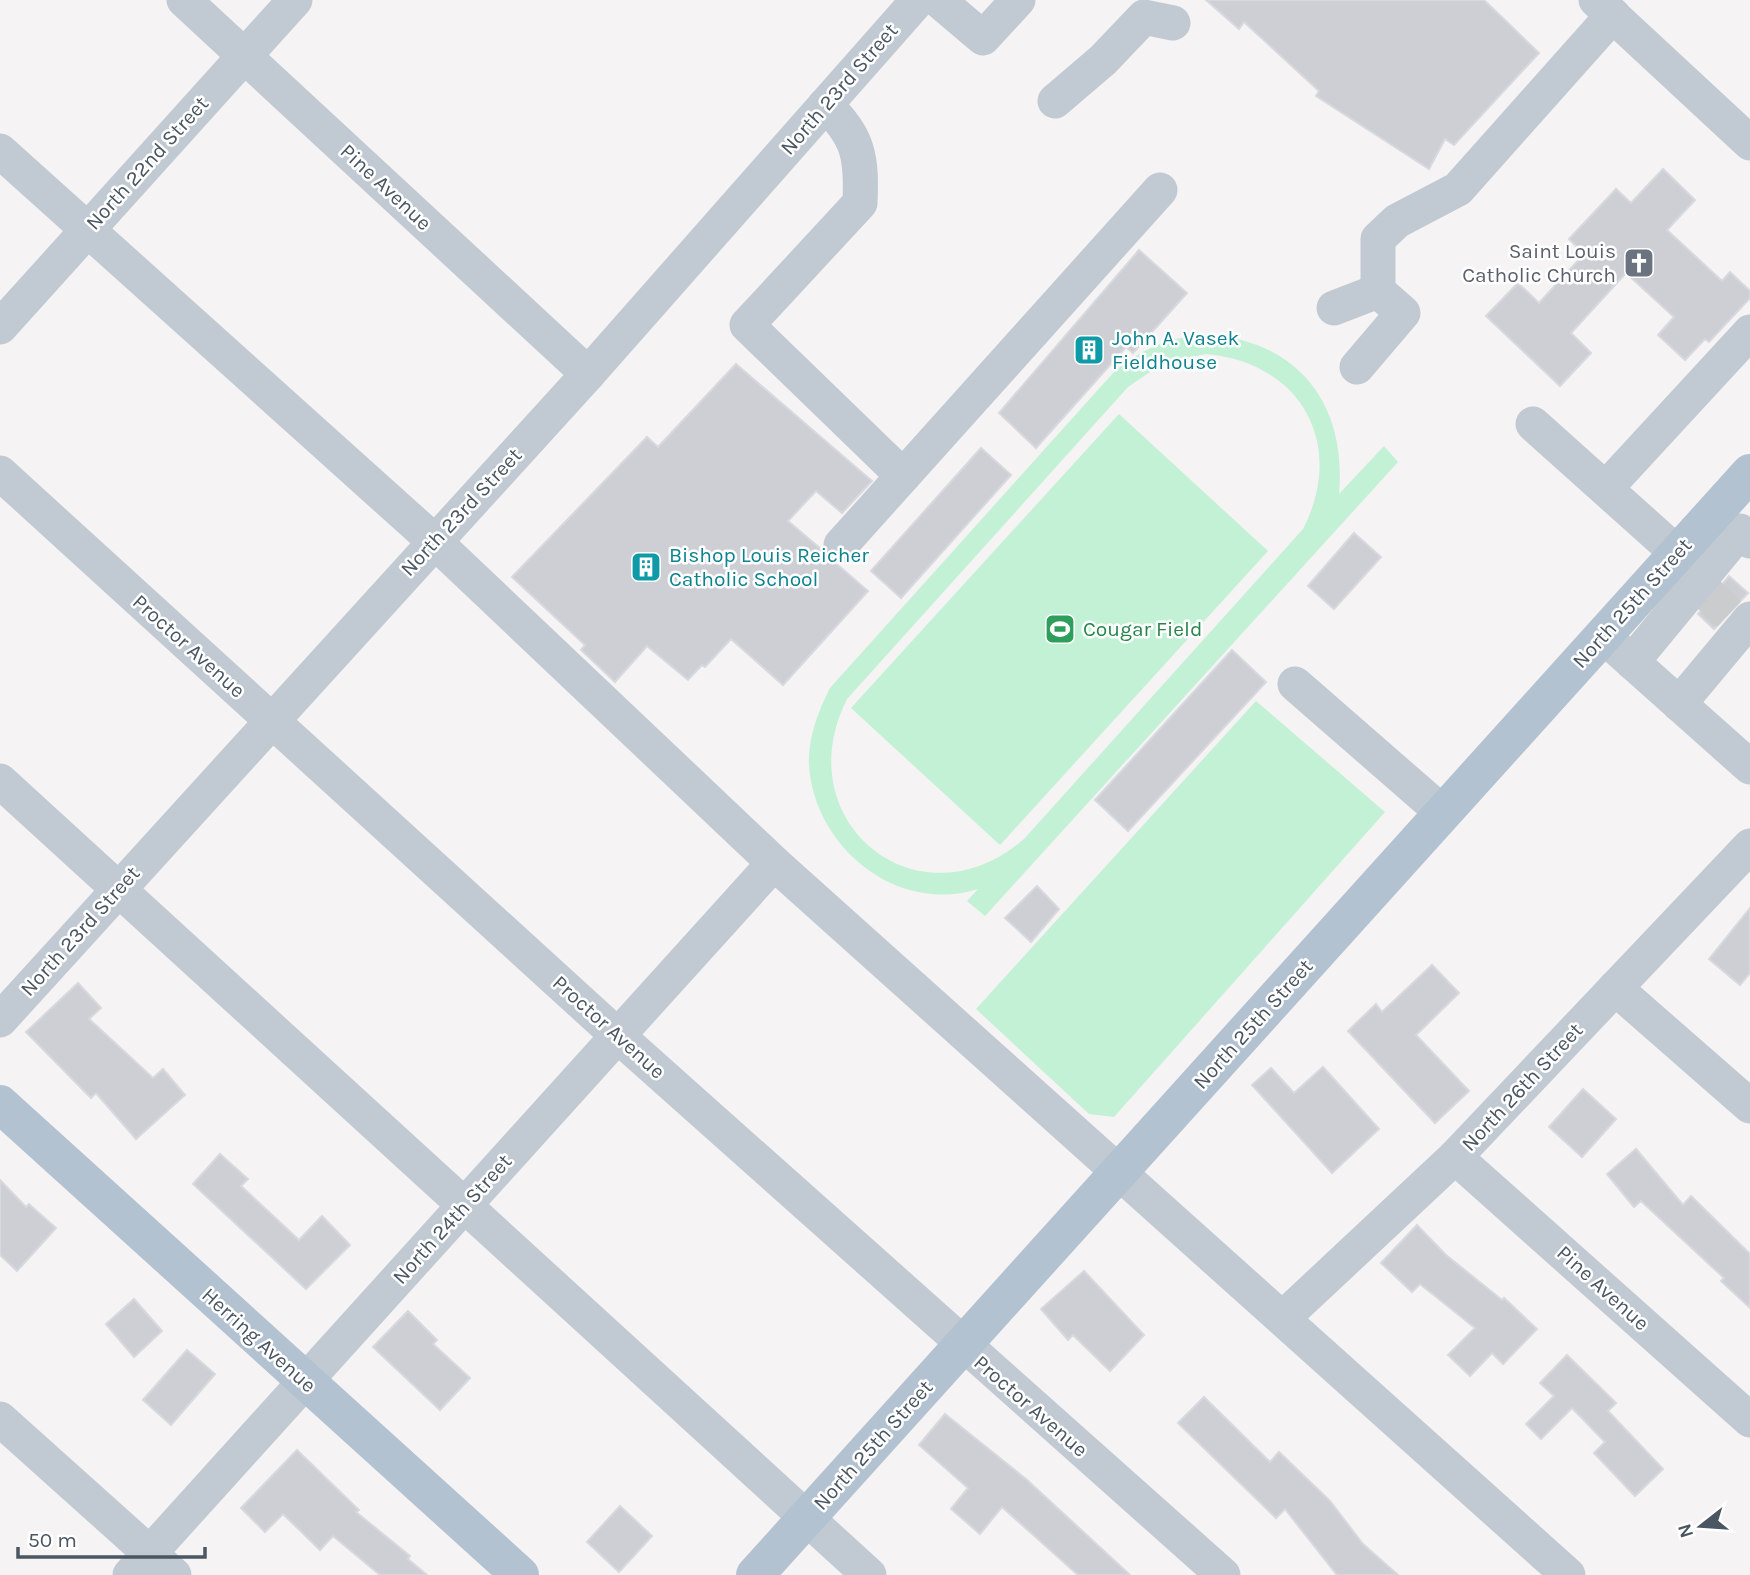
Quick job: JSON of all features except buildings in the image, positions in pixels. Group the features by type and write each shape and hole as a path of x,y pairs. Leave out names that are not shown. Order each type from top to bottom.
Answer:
{"main road":[{"name":"North 25th Street","path":"755,1575 1639,596 1720,579 1750,473"},
{"name":"Herring Avenue","path":"0,1104 520,1575"}],"street":[{"name":"Pine Avenue","path":"184,0 587,374"},
{"name":"North 22nd Street","path":"0,327 295,0"},
{"path":"938,0 983,38 1018,0"},
{"name":"North 23rd Street","path":"0,1020 587,374 825,105 900,6"},
{"path":"1357,367 1403,313 1378,291 1378,239 1396,221 1458,189 1604,8 1750,143"},
{"path":"1055,101 1103,60 1144,17 1173,23"},
{"path":"825,105 845,123 858,149 860,203 747,325 903,476"},
{"path":"0,152 434,541 775,863 1568,1575"},
{"path":"841,545 1160,190"},
{"path":"1334,308 1378,291"},
{"path":"1607,487 1750,332"},
{"path":"1533,424 1720,579"},
{"name":"Proctor Avenue","path":"0,473 618,1036 1223,1575"},
{"path":"1632,662 1666,622 1720,579"},
{"path":"1679,704 1720,579"},
{"path":"1639,596 1666,622"},
{"path":"1603,636 1750,767"},
{"path":"1296,684 1443,813"},
{"path":"0,781 463,1207 869,1575"},
{"name":"North 26th Street","path":"1283,1318 1455,1157 1750,846"},
{"name":"North 24th Street","path":"151,1568 305,1382 775,863"},
{"path":"1615,988 1750,1106"},
{"name":"Pine Avenue","path":"1455,1157 1750,1420"},
{"path":"0,1419 151,1568"}],"green space":[{"path":"1206,334 1238,339 1267,349 1291,364 1310,382 1325,405 1335,432 1339,461 1339,494 1384,446 1398,462 985,916 967,901 978,889 947,894 918,892 890,883 865,867 843,847 826,822 814,795 809,765 810,745 830,688 1114,372 1146,350 1168,341","holes":["1206,354 1239,360 1267,373 1290,390 1306,413 1316,438 1320,467 1315,497 1303,529 1024,839 984,864 943,873 906,867 873,849 848,821 834,786 832,744 847,699 1128,387 1163,363"]},
{"name":"Cougar Field","path":"1119,414 1268,551 1000,845 851,708"},
{"path":"1256,701 1385,812 1114,1117 1089,1114 976,1009"}],"tunnel":[{"path":"1707,593 1729,614"}],"place":[{"name":"Saint Louis Catholic Church","path":"1639,263"},
{"name":"John A. Vasek Fieldhouse","path":"1089,350"},
{"name":"Bishop Louis Reicher Catholic School","path":"646,567"},
{"name":"Cougar Field","path":"1060,629"}]}
